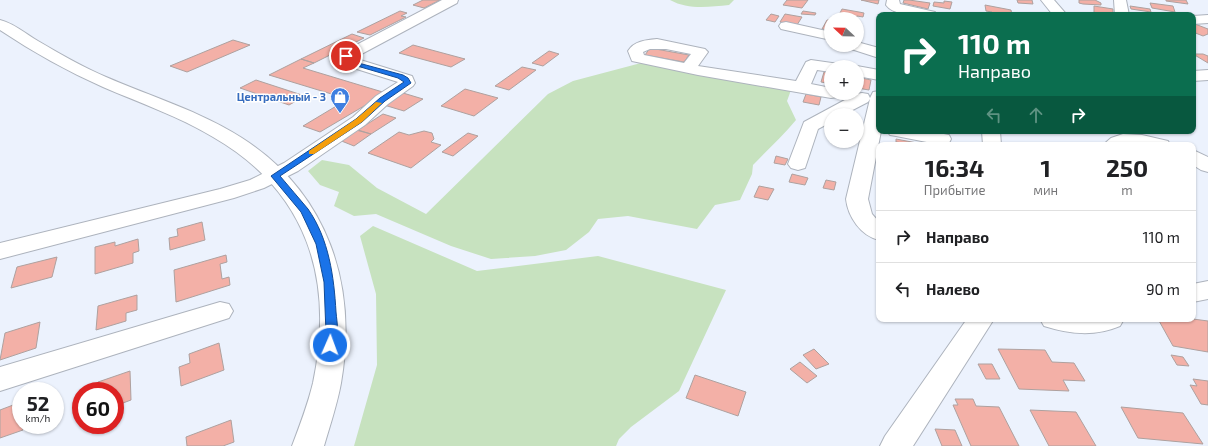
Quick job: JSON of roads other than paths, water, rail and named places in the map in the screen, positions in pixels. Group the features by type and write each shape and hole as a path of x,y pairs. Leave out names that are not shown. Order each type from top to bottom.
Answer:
{"main road":[{"path":"0,251 227,194 275,176 359,120 382,100 407,83 406,80 401,77 349,62 346,59 346,56 452,0"},
{"path":"893,0 893,4 896,7 917,12"},
{"path":"1048,0 1058,12"},
{"path":"1120,0 1122,12"},
{"path":"1196,20 1208,19"},
{"path":"0,24 65,63 184,115 220,133 247,150 275,176 305,211 320,244 329,282 332,333 327,382 308,446"},
{"path":"786,26 824,34"},
{"path":"864,48 876,52"},
{"path":"801,87 811,65 824,66"},
{"path":"689,68 824,91"},
{"path":"864,72 876,74"},
{"path":"1196,76 1208,75"},
{"path":"798,164 810,126 873,98 876,127 857,199 857,208 865,221 876,230"},
{"path":"913,134 942,139"},
{"path":"1119,142 1131,139 1146,142"},
{"path":"1196,158 1208,166"},
{"path":"1196,292 1208,290"},
{"path":"0,379 220,311"},
{"path":"896,446 978,322"},
{"path":"1070,322 1086,325 1100,324 1104,322"}],"place":[{"name":"Центральный - 3","path":"340,114"}]}
